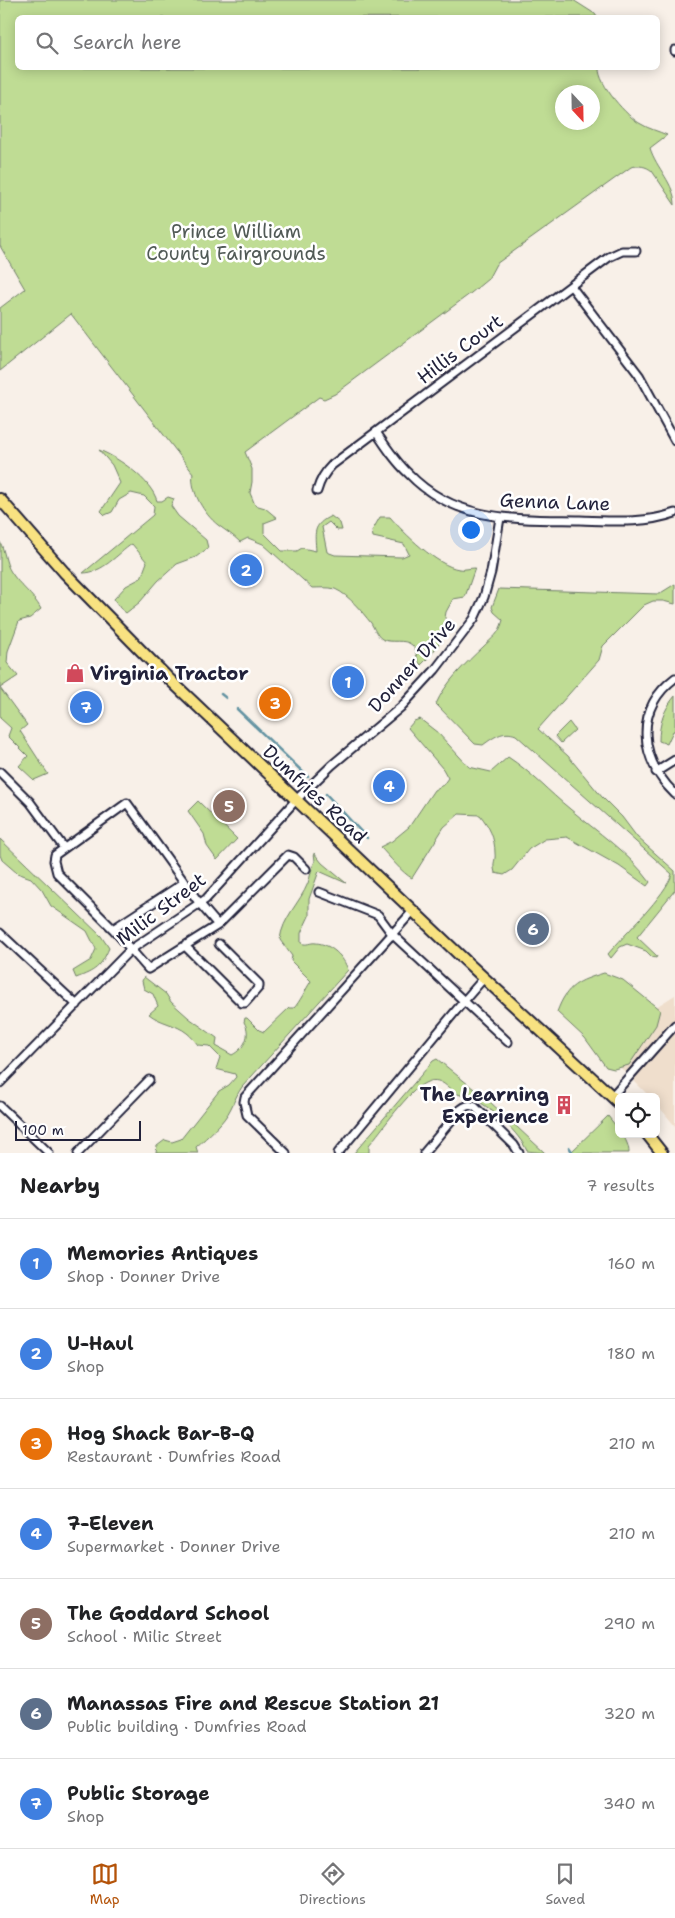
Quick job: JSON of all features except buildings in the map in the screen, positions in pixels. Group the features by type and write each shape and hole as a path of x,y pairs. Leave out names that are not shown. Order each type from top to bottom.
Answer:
{"main road":[{"name":"Dumfries Road","path":"0,499 64,572 123,634 413,911 615,1099"},
{"path":"650,1138 662,1153"}],"street":[{"name":"Hillis Court","path":"317,491 324,473 332,465 614,254 622,251 636,251"},
{"path":"571,286 639,375 675,441"},
{"name":"Genna Lane","path":"376,432 408,474 431,493 466,510 500,518 636,521 663,517 675,513"},
{"name":"Donner Drive","path":"296,800 332,765 401,707 454,648 474,619 484,597 491,572 500,518"},
{"path":"675,678 667,684 656,700 647,725 646,743 647,751 656,772 675,794"},
{"path":"656,772 675,760"},
{"path":"0,772 30,802 64,848"},
{"name":"Milic Street","path":"0,1083 130,950 200,904 222,884 296,800"},
{"path":"218,925 200,904 127,802 55,855 54,861 57,873 113,929 148,970 218,925 288,855 294,857 306,869"},
{"path":"113,929 185,882"},
{"path":"319,892 373,912 392,934 508,1042"},
{"path":"286,1153 247,1115 245,1097 413,911"},
{"path":"0,933 77,1005"},
{"path":"186,946 205,968 245,1003 259,984 219,944"},
{"path":"338,1153 484,978"},
{"path":"620,1093 675,1025"},
{"path":"78,1153 149,1080"},
{"path":"424,1153 460,1110 467,1105 471,1105 514,1144 518,1153"},
{"path":"0,1106 50,1153"}],"shaded area":[{"path":"675,995 675,1126 660,1108 660,1093 646,1093 609,1056 651,1010"}],"green space":[{"name":"Prince William County Fairgrounds","path":"0,0 573,0 596,15 15,15 15,70 599,70 603,83 608,91 628,115 644,126 667,135 650,148 669,183 675,205 652,171 642,166 631,167 496,264 488,279 471,293 335,394 324,399 319,397 245,452 252,469 250,493 255,505 265,508 277,518 264,523 264,533 282,551 297,551 302,548 316,551 316,530 320,523 331,516 340,523 342,530 337,530 329,522 322,527 327,552 335,555 402,557 409,554 404,544 373,537 372,531 380,517 390,517 412,540 441,562 459,569 475,568 465,597 453,599 446,612 441,641 421,665 412,645 405,642 382,639 350,599 335,589 312,588 263,544 248,538 240,542 208,515 196,494 193,473 71,314 0,371 0,308 25,289 0,246"},
{"path":"99,450 125,464 141,478 154,493 157,501 162,501 168,497 174,499 171,506 178,516 206,540 208,548 196,557 177,564 158,581 140,602 126,613 114,599 126,586 141,578 147,562 132,544 97,570 83,573 153,515 154,506 144,496 131,493 119,500 112,512 105,515 101,511 120,483 112,465"},
{"path":"0,542 11,572 41,609 30,618 19,621 8,651 7,663 18,676 0,688"},
{"path":"675,584 675,604 653,601 644,605 603,646 599,660 538,729 568,756 602,797 622,817 637,837 675,871 675,890 637,937 657,956 656,958 646,951 627,944 620,947 611,958 608,954 654,903 672,874 516,735 507,733 495,737 483,745 475,744 436,704 456,674 500,629 503,620 494,612 492,607 499,589 659,594"},
{"path":"0,688 27,725 20,731 48,774 34,780 19,766 28,756 8,736 11,728 0,718"},
{"path":"675,696 675,731 673,731 667,744 659,741 660,729 665,711"},
{"path":"420,719 438,733 469,767 491,772 508,757 623,852 650,882 647,886 619,866 567,837 545,839 529,849 512,870 504,875 495,873 494,842 486,823 480,815 459,814 444,827 412,878 408,876 380,847 392,841 409,827 434,790 443,785 448,778 443,769 408,728 414,721"},
{"path":"569,722 575,730 561,743 555,736"},
{"path":"198,801 237,839 217,860 207,846 204,834 188,811"},
{"path":"0,839 101,936 109,948 97,968 76,978 73,971 91,960 96,949 87,931 51,906 42,890 31,878 17,873 2,860 0,855"},
{"path":"314,853 322,863 346,883 319,871 309,899 309,916 301,933 301,943 327,946 340,956 348,970 242,1087 228,1114 196,1147 198,1153 156,1153 157,1146 165,1140 172,1142 181,1139 219,1091 229,1085 236,1077 235,1074 216,1069 220,1057 209,1046 198,1045 183,1030 158,1020 149,1014 158,1006 153,994 144,989 142,981 144,977 166,994 171,1002 189,1018 217,1038 216,1046 232,1055 246,1041 245,1018 264,1032 289,1008 294,1008 311,981 291,961 292,956 280,940 284,925 308,883 315,861"},
{"path":"604,973 623,980 660,1010 656,1025 629,1065 614,1069 606,1067 585,1038 557,1012 565,996 574,985"},
{"path":"437,1059 490,1102 545,1153 527,1151 505,1122 490,1110 476,1100 458,1094 443,1083 435,1080 418,1087 403,1102 369,1145 369,1153 354,1153 433,1061"},
{"path":"608,1116 615,1125 615,1138 624,1138 629,1153 570,1153"}],"waterway":[{"path":"221,694 226,698"},
{"path":"237,709 308,777"},
{"path":"326,794 367,838"},
{"path":"569,1147 573,1153"}],"place":[{"name":"U-Haul","path":"246,570"},
{"name":"Virginia Tractor","path":"75,673"},
{"name":"Memories Antiques","path":"348,682"},
{"name":"Hog Shack Bar-B-Q","path":"275,703"},
{"name":"Public Storage","path":"86,707"},
{"name":"7-Eleven","path":"389,786"},
{"name":"The Goddard School","path":"229,806"},
{"name":"Manassas Fire and Rescue Station 21","path":"533,929"},
{"name":"The Learning Experience","path":"564,1105"}]}
